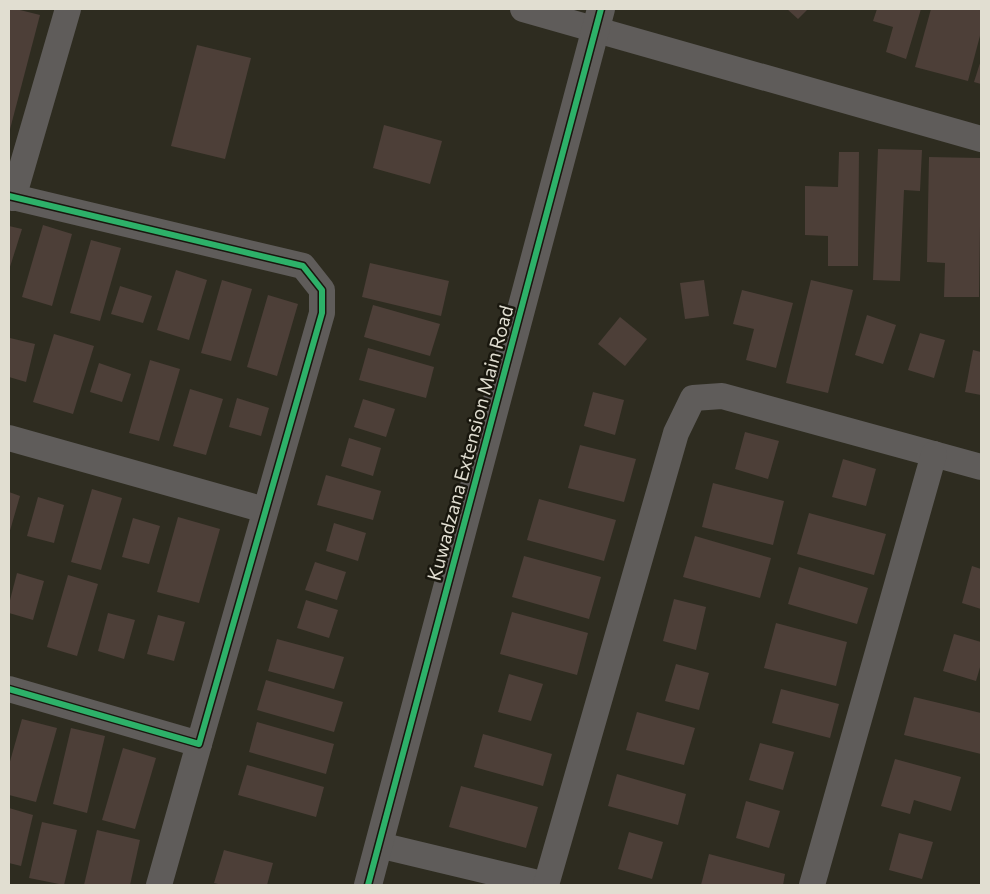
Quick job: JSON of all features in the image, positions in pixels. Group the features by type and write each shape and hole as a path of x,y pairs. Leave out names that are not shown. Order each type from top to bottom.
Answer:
{"street":[{"path":"68,9 11,197 303,266 322,290 322,313 159,885"},
{"path":"522,9 598,19 981,139"},
{"name":"Kuwadzana Extension Main Road","path":"368,885 598,19"},
{"path":"379,845 546,885 676,433 693,398 722,396 981,467"},
{"path":"9,438 265,510"},
{"path":"812,885 934,454"},
{"path":"9,689 199,744"}],"building":[{"path":"9,9 40,15 9,133"},
{"path":"787,9 808,9 798,19"},
{"path":"877,9 921,9 906,59 886,52 893,27 873,21"},
{"path":"931,9 981,9 981,32 968,81 915,67"},
{"path":"197,45 251,58 225,159 171,146"},
{"path":"981,60 981,84 974,82"},
{"path":"384,125 442,141 430,184 373,168"},
{"path":"878,149 922,150 920,191 904,190 900,281 873,280"},
{"path":"839,152 859,152 858,266 828,266 828,236 805,235 805,186 838,187"},
{"path":"929,157 981,158 979,297 944,297 945,263 927,262"},
{"path":"43,225 72,234 52,306 22,297"},
{"path":"9,226 22,229 9,270"},
{"path":"91,240 121,248 100,321 70,313"},
{"path":"370,263 449,281 441,316 362,297"},
{"path":"176,270 207,280 189,340 157,330"},
{"path":"222,280 252,289 231,361 201,353"},
{"path":"704,280 709,316 685,319 680,283"},
{"path":"811,280 853,290 828,393 786,383"},
{"path":"120,286 152,296 143,323 111,314"},
{"path":"742,290 793,303 776,368 746,360 754,329 733,324"},
{"path":"268,295 298,304 277,376 247,367"},
{"path":"373,305 440,324 430,356 364,337"},
{"path":"867,315 896,325 883,364 855,355"},
{"path":"620,317 647,339 625,366 598,344"},
{"path":"920,333 945,340 934,378 908,370"},
{"path":"54,334 94,346 73,414 33,402"},
{"path":"10,338 35,344 26,382 9,377"},
{"path":"368,348 434,367 426,398 359,380"},
{"path":"973,350 981,352 981,395 965,392"},
{"path":"150,360 180,369 159,441 129,433"},
{"path":"99,363 131,374 122,402 90,392"},
{"path":"190,389 223,399 206,455 173,446"},
{"path":"593,392 624,400 615,435 584,426"},
{"path":"237,398 269,408 261,436 229,427"},
{"path":"363,399 395,409 386,437 354,427"},
{"path":"745,432 779,441 768,479 735,469"},
{"path":"349,438 381,448 373,476 341,466"},
{"path":"580,445 636,459 624,502 568,488"},
{"path":"843,459 876,469 866,506 832,497"},
{"path":"326,475 381,491 373,520 317,505"},
{"path":"713,483 784,501 773,545 702,527"},
{"path":"92,489 122,498 101,570 71,562"},
{"path":"9,492 20,496 9,534"},
{"path":"38,497 64,505 54,543 27,536"},
{"path":"539,499 616,520 604,561 527,540"},
{"path":"809,513 886,534 874,575 797,554"},
{"path":"178,517 220,529 199,603 157,592"},
{"path":"133,518 160,526 149,564 122,557"},
{"path":"334,523 366,533 358,561 326,551"},
{"path":"695,536 771,558 760,598 683,577"},
{"path":"524,556 601,577 589,619 512,597"},
{"path":"315,562 346,572 337,600 305,590"},
{"path":"972,566 981,569 981,609 962,603"},
{"path":"799,567 868,588 857,624 788,604"},
{"path":"17,573 44,581 33,620 9,613 9,604"},
{"path":"68,575 98,584 77,656 47,647"},
{"path":"674,599 706,607 696,650 663,641"},
{"path":"306,600 338,610 329,638 297,628"},
{"path":"512,612 588,633 577,675 500,654"},
{"path":"108,613 135,620 124,659 98,651"},
{"path":"158,615 185,622 174,661 147,654"},
{"path":"776,623 847,642 836,686 764,668"},
{"path":"954,634 981,642 981,664 976,681 943,671"},
{"path":"277,639 344,657 334,689 268,671"},
{"path":"676,664 709,673 699,710 665,701"},
{"path":"509,674 543,684 531,721 498,712"},
{"path":"266,680 343,702 334,732 257,710"},
{"path":"781,689 839,704 830,738 772,723"},
{"path":"914,697 981,713 981,754 904,735"},
{"path":"637,712 695,728 684,765 626,750"},
{"path":"22,719 57,728 36,802 9,795 9,765"},
{"path":"257,722 334,744 326,774 249,752"},
{"path":"71,728 105,736 87,813 53,804"},
{"path":"483,734 552,754 543,786 474,767"},
{"path":"760,743 794,752 783,790 749,780"},
{"path":"123,748 156,758 135,829 102,820"},
{"path":"895,759 961,777 951,811 914,800 910,814 881,806"},
{"path":"247,765 324,787 316,817 238,795"},
{"path":"617,774 686,794 678,825 608,806"},
{"path":"461,786 538,807 526,848 449,827"},
{"path":"746,801 780,811 769,848 736,838"},
{"path":"9,808 33,815 21,866 9,863"},
{"path":"42,822 77,830 64,885 29,878"},
{"path":"97,830 140,840 130,885 84,885"},
{"path":"629,832 663,842 652,879 618,869"},
{"path":"899,833 933,842 922,879 889,870"},
{"path":"224,850 273,863 267,885 222,885 214,883"},
{"path":"709,854 785,874 783,885 701,885"}],"cycle path":[{"path":"368,885 601,9"},
{"path":"9,196 303,266 322,290 322,313 199,744 9,689"}]}
